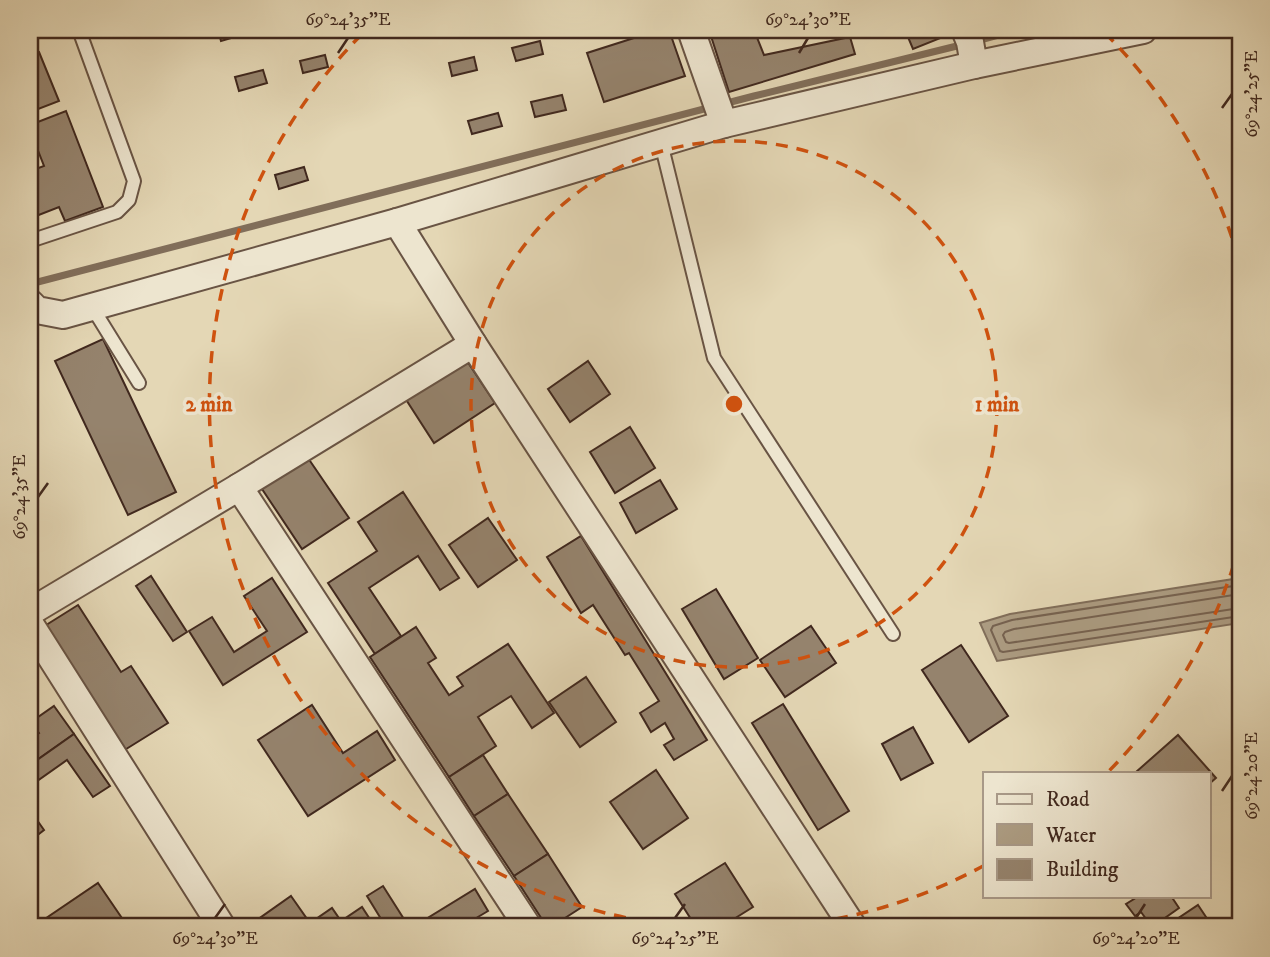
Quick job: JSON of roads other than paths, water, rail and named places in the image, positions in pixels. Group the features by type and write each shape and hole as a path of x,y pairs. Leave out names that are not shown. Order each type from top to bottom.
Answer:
{"street":[{"path":"691,30 719,112"},
{"path":"965,30 974,65"},
{"path":"33,307 63,315 397,222 661,143 719,112 974,65 1143,30"},
{"path":"397,222 473,344 853,927"},
{"path":"30,612 473,344"},
{"path":"239,487 528,927"},
{"path":"30,624 222,927"}],"lane":[{"path":"30,241 117,212 129,200 134,181 79,30"},
{"path":"661,143 714,358 893,634"},
{"path":"92,307 139,383"}],"water":[{"path":"1240,578 1240,623 997,661 980,623 1010,614"}],"waterway":[{"path":"976,41 1017,30"},
{"path":"30,284 965,44"}]}
